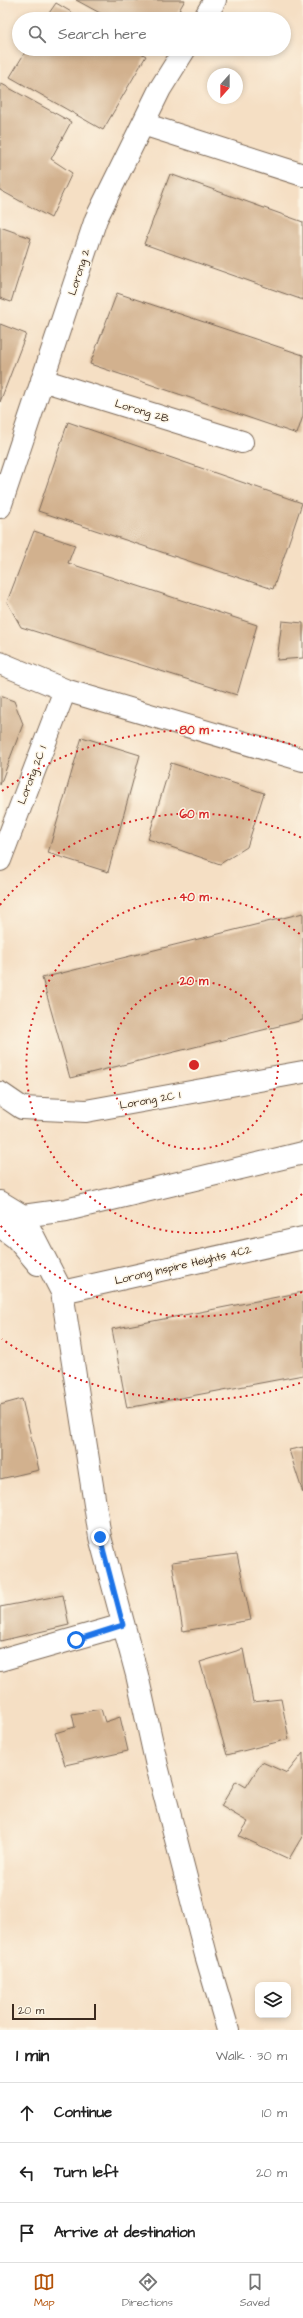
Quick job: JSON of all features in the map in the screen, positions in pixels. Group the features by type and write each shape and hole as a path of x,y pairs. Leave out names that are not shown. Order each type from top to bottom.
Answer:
{"street":[{"path":"208,12 216,0"},
{"name":"Lorong 2","path":"0,507 96,219 160,89 181,56"},
{"path":"143,124 303,175"},
{"name":"Lorong 2B","path":"42,380 242,442"},
{"path":"0,663 65,690 303,760"},
{"name":"Lorong 2C 1","path":"0,860 5,832 65,690"},
{"name":"Lorong 2C 1","path":"0,1093 22,1108 86,1111 303,1072"},
{"path":"62,1292 16,1238 0,1225 23,1216 66,1210 303,1153"},
{"path":"0,1202 23,1216 62,1292 100,1537 137,1675 158,1766 202,1940 228,2030"},
{"name":"Lorong Inspire Heights 4C2","path":"62,1292 303,1238"},
{"path":"0,1660 123,1625"}],"building":[{"path":"76,0 185,0 178,12 98,12"},
{"path":"56,3 71,12 50,12"},
{"path":"23,56 146,56 103,130 10,77"},
{"path":"0,83 71,122 51,159 72,173 51,218 0,190"},
{"path":"170,174 303,222 303,300 144,244"},
{"path":"0,227 31,238 11,302 0,298"},
{"path":"117,293 303,355 303,416 297,434 90,364"},
{"path":"0,324 26,334 0,402"},
{"path":"68,422 302,503 273,589 38,511"},
{"path":"34,531 75,545 68,563 257,625 237,695 21,627 7,602"},
{"path":"282,621 303,623 303,658 277,660"},
{"path":"0,696 14,701 23,724 0,785"},
{"path":"82,737 140,755 108,872 48,853"},
{"path":"171,763 264,793 247,847 220,864 148,839"},
{"path":"303,913 303,1020 70,1078 42,978"},
{"path":"303,1292 303,1375 127,1408 112,1329"},
{"path":"22,1399 39,1470 0,1479 0,1405"},
{"path":"303,1447 303,1493 289,1450"},
{"path":"237,1554 251,1620 183,1631 172,1562"},
{"path":"63,1595 69,1625 0,1641 0,1607"},
{"path":"243,1649 253,1702 281,1699 289,1739 227,1755 200,1662"},
{"path":"101,1709 105,1722 120,1717 128,1751 65,1765 55,1733 75,1727 72,1714"},
{"path":"303,1753 303,1835 289,1859 239,1836 248,1822 221,1806 236,1781 246,1787 262,1762 287,1773"}],"route":[{"path":"76,1640 123,1625 100,1537"}]}
